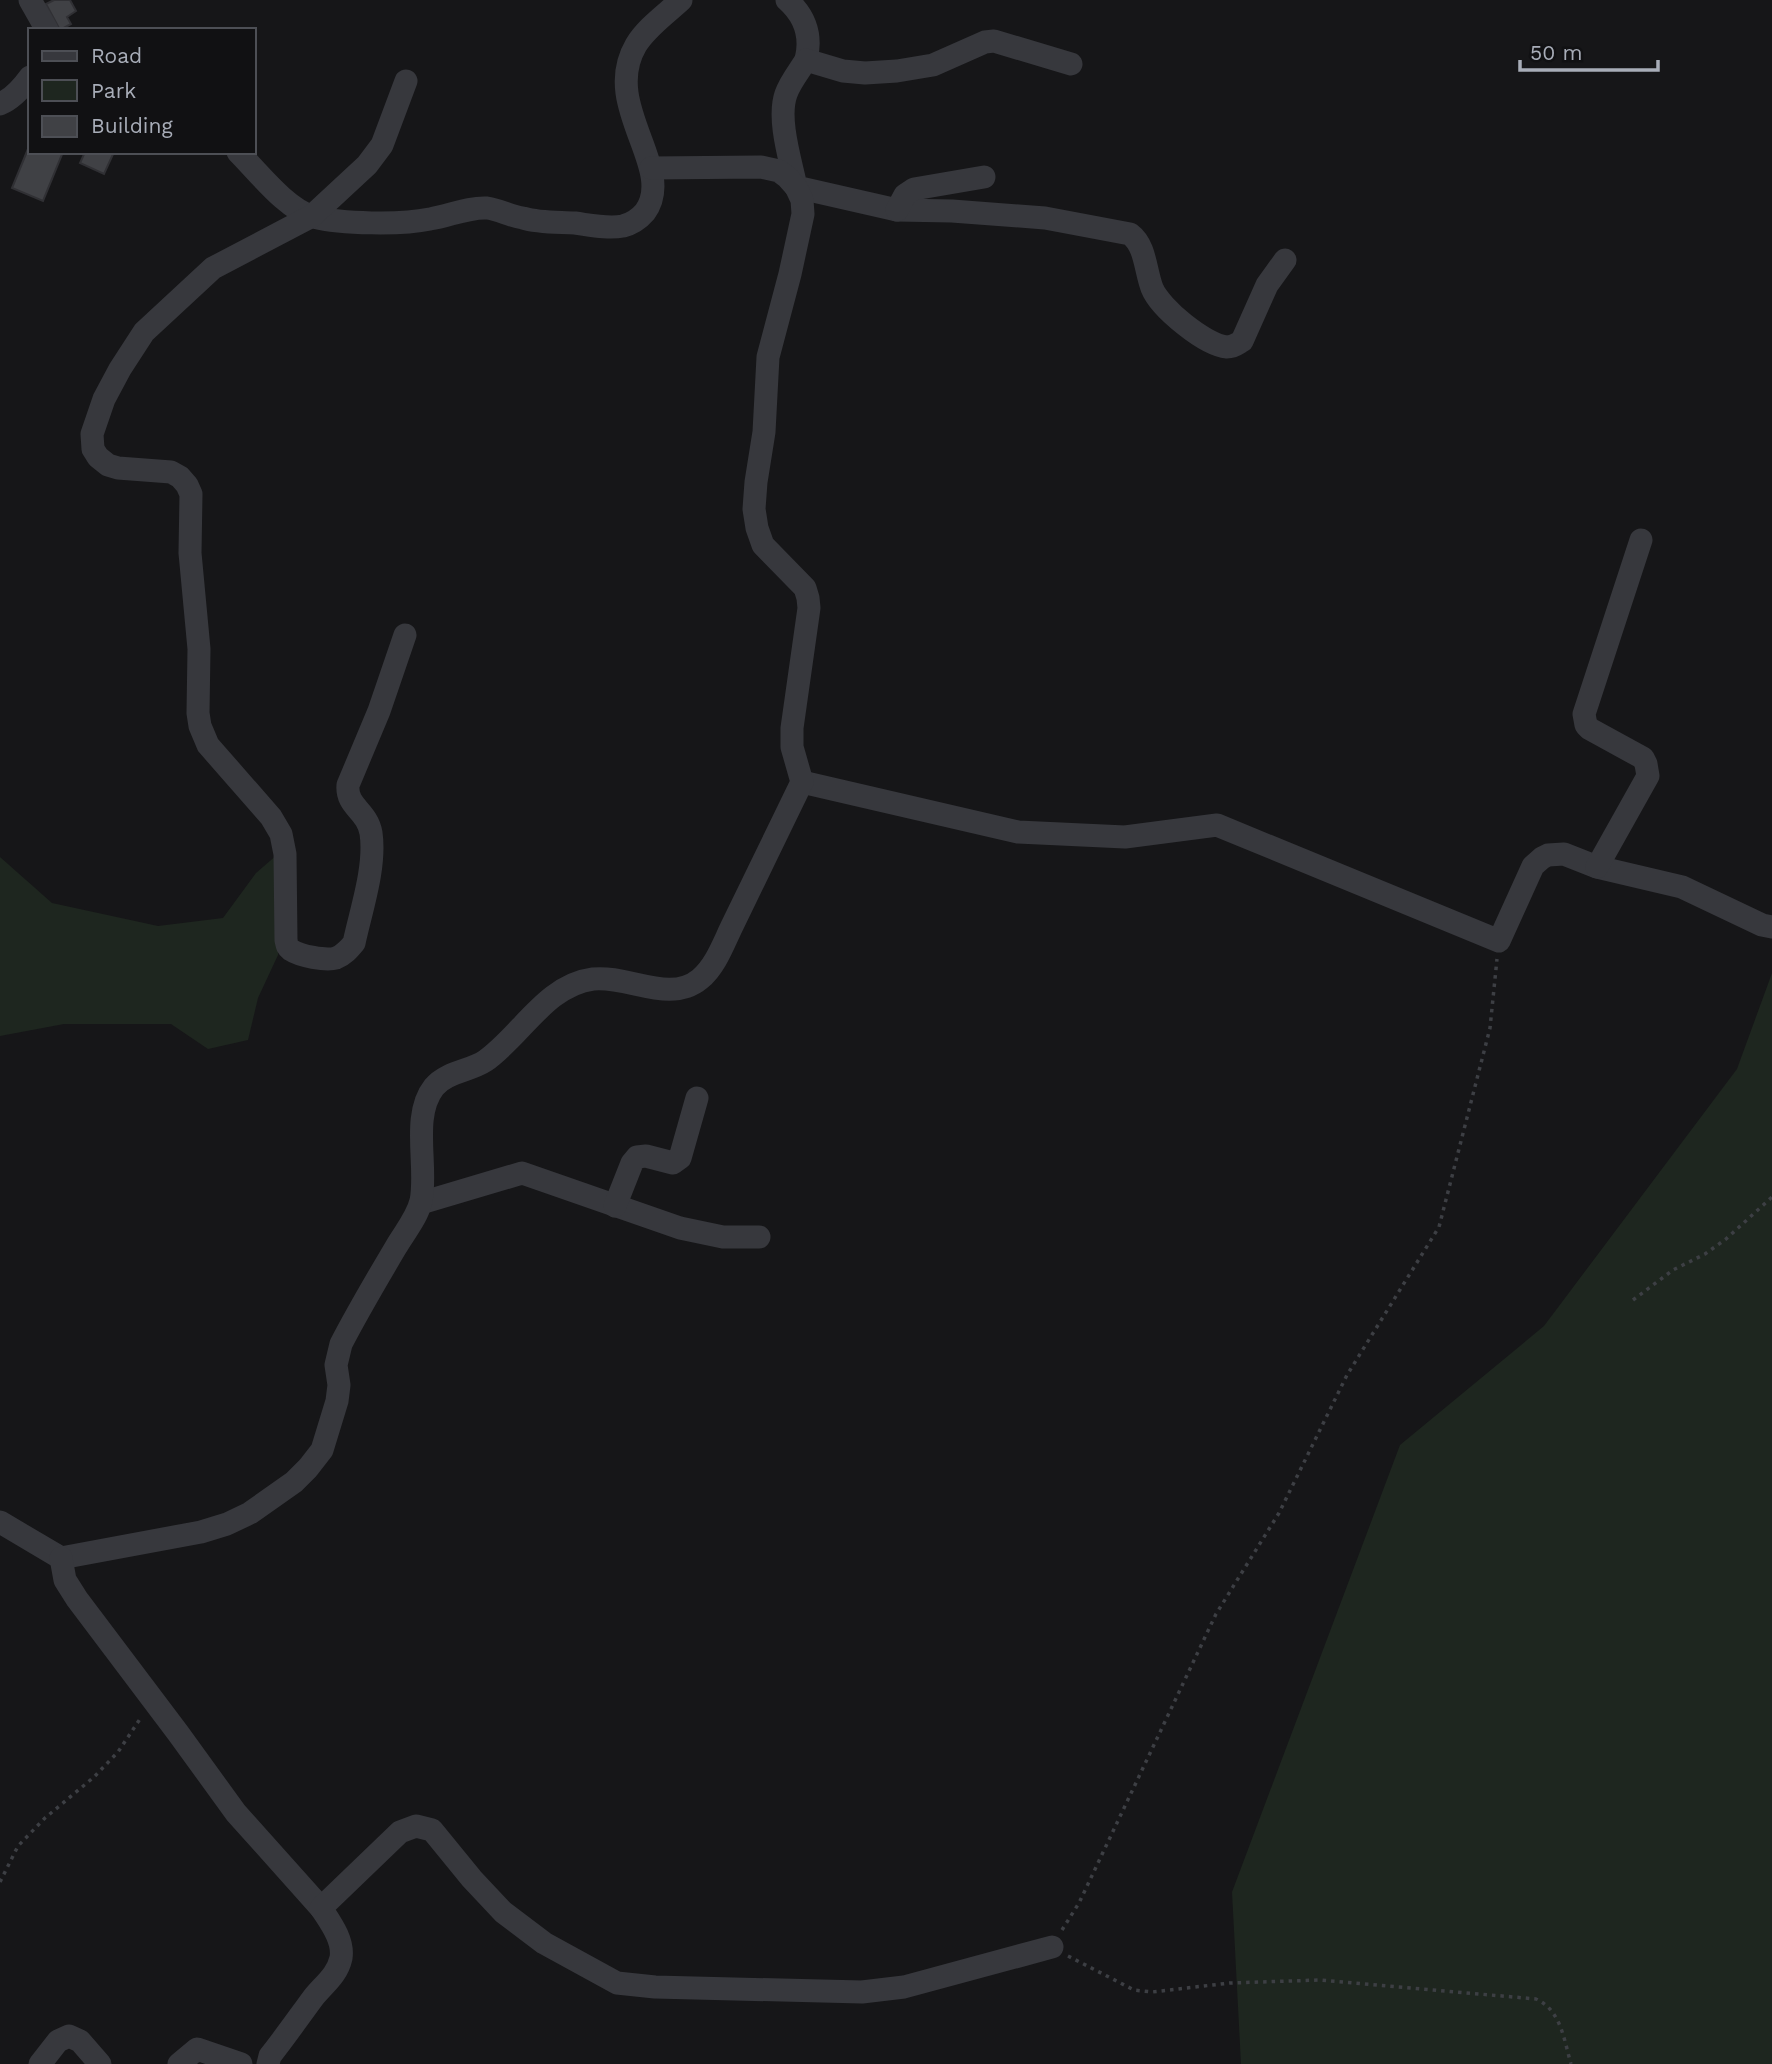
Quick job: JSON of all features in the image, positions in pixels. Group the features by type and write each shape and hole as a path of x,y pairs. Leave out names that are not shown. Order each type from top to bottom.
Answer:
{"street":[{"path":"30,0 46,28"},
{"path":"240,154 280,195 300,211 333,221 405,222 486,208 531,220 620,226 631,223 645,211 651,200 651,168 630,111 625,78 628,62 637,43 681,0"},
{"path":"0,1522 61,1558 201,1532 227,1524 250,1513 294,1482 322,1450 337,1401 339,1385 336,1365 341,1344 421,1203 422,1122 425,1104 434,1087 446,1078 484,1061 556,994 579,982 610,979 678,989 701,978 711,967 802,782 792,747 792,728 809,608 808,598 805,589 763,545 754,509 764,432 768,357 803,214 783,107 786,93 806,60 809,48 805,24 800,13 787,0"},
{"path":"806,60 843,71 897,71 933,65 985,42 994,41 1071,64"},
{"path":"0,104 7,101 28,80"},
{"path":"405,635 379,711 348,785 350,800 366,816 372,847 354,943 336,958 324,960 296,952 289,948 286,940 285,854 281,834 271,817 208,745 200,726 199,649 190,553 192,504 187,485 171,472 108,465 98,457 92,434 104,399 144,332 212,268 312,216 382,145 406,81"},
{"path":"651,168 761,167 779,171 796,187 897,210 1045,218 1130,234 1141,248 1152,289 1158,298 1193,330 1218,345 1236,345 1242,341 1267,285 1285,260"},
{"path":"897,210 905,195 914,189 984,177"},
{"path":"1597,867 1648,776 1643,758 1590,729 1586,725 1584,715 1642,540"},
{"path":"802,782 1018,832 1125,837 1216,825 1499,941 1533,866 1548,855 1564,854 1597,867 1682,887 1762,925 1772,927"},
{"path":"615,1206 632,1163 637,1157 646,1156 673,1163 680,1158 697,1098"},
{"path":"421,1203 522,1174 680,1228 723,1237 759,1237"},
{"path":"61,1558 65,1580 77,1599 178,1732 236,1814 321,1908 340,1944 341,1957 335,1975 315,1995 270,2056 268,2064"},
{"path":"321,1908 400,1832 416,1826 432,1830 471,1879 503,1912 544,1943 617,1983 655,1987 862,1992 904,1987 1052,1947"},
{"path":"40,2064 58,2041 69,2036 80,2041 100,2064"},
{"path":"179,2064 197,2049 241,2064"}],"path":[{"path":"1499,941 1490,1028 1439,1227 1347,1375 1279,1513 1216,1614 1079,1903 1052,1947 1134,1990 1152,1992 1230,1983 1320,1980 1536,1999 1555,2014 1571,2064"},
{"path":"1633,1300 1672,1270 1705,1254 1726,1239 1772,1197"},
{"path":"0,1882 19,1846 118,1752 152,1700"}],"green space":[{"path":"278,854 278,955 258,998 248,1040 208,1049 171,1024 64,1024 0,1036 0,857 52,903 158,926 223,918 256,873"},
{"path":"1772,973 1772,2064 1241,2064 1232,1892 1400,1445 1544,1326 1737,1069"}],"building":[{"path":"54,0 70,0 76,11 67,17 71,24 59,28 46,4"},
{"path":"28,149 28,154 62,154 43,201 12,188"},
{"path":"84,154 113,154 104,174 80,163"}]}
